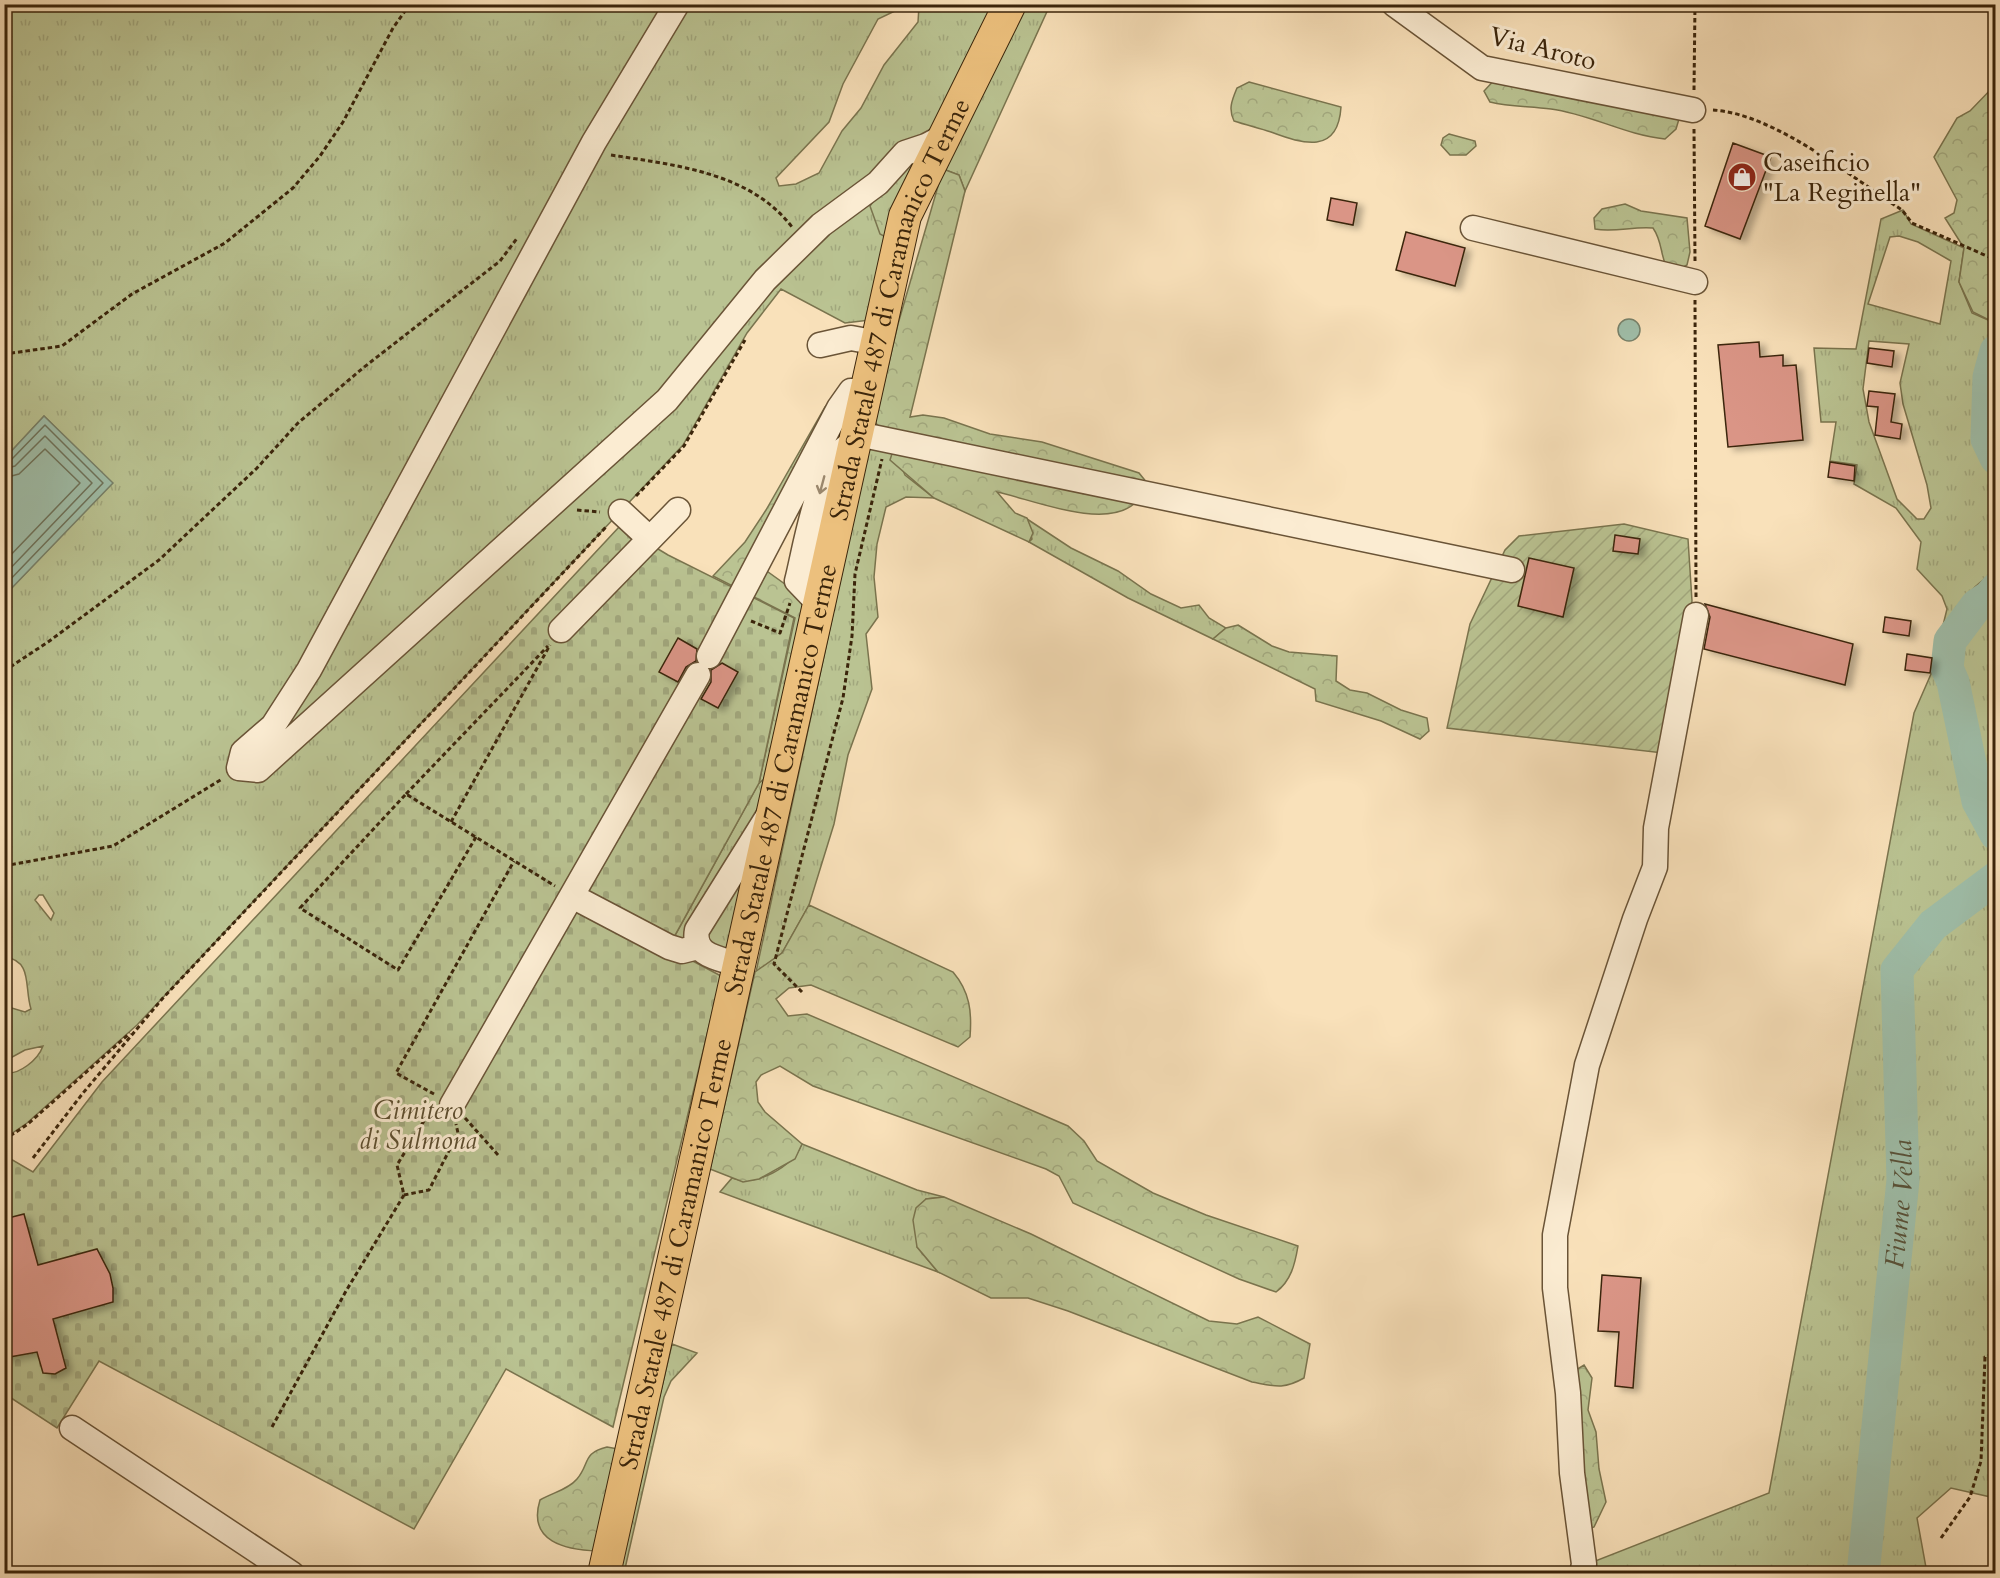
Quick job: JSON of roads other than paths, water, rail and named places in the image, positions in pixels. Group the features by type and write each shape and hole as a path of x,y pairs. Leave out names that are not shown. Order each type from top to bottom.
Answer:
{"main road":[{"name":"Strada Statale 487 di Caramanico Terme","path":"604,1574 740,965 772,809 820,605 867,439 866,393 905,216 1010,4"}],"street":[{"path":"677,4 588,152 309,670 273,726 243,752 239,768 258,770 667,400 765,279 809,236 878,183 905,153 926,146 943,136"},
{"name":"Via Aroto","path":"1394,4 1482,68 1694,110"},
{"path":"1473,228 1695,282"},
{"path":"820,345 851,338 878,343"},
{"path":"452,1105 704,666 839,408 851,391 866,393"},
{"path":"820,605 797,581 825,471 848,444 867,439 1512,570"},
{"path":"561,630 678,510"},
{"path":"617,516 649,538"},
{"path":"1582,1574 1584,1564 1572,1473 1568,1393 1555,1288 1555,1235 1587,1065 1635,919 1655,867 1656,828 1696,615"},
{"path":"740,965 708,954 698,947 695,941 697,930 772,809"},
{"path":"572,896 669,947 682,951 698,947"},
{"path":"72,1428 292,1574"}],"water":[{"path":"1629,319 1637,322 1640,330 1637,338 1629,341 1621,338 1618,330 1621,322"},
{"path":"44,416 113,483 5,595 5,458"},
{"path":"1995,584 1995,605 1987,615 1975,616 1970,611 1971,605"}],"waterway":[{"name":"Fiume Vella","path":"1996,351 1989,377 1987,439 1996,458"},
{"name":"Fiume Vella","path":"1996,589 1977,605 1950,641 1947,668 1953,682 1978,801 1996,834"},
{"name":"Fiume Vella","path":"1863,1574 1903,1180 1897,970 1933,925 1996,878"}],"place":[{"name":"Caseificio \"La Reginella\"","path":"1742,177"}],"park label":[{"name":"Cimitero di Sulmona","path":"418,1125"}]}
